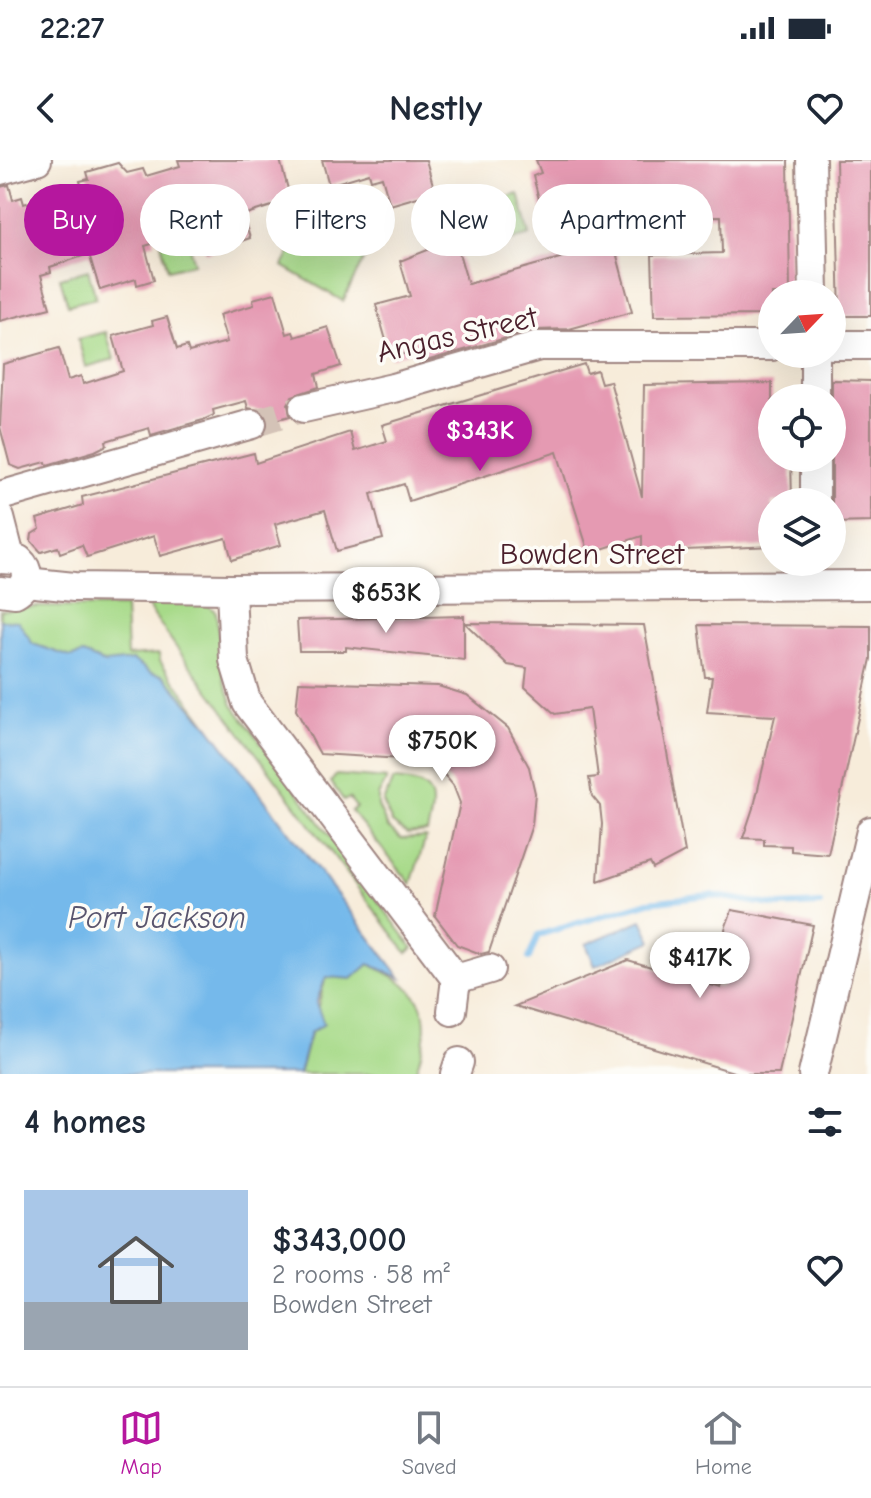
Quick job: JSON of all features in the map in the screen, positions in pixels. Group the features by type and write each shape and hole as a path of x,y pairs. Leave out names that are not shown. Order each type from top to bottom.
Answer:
{"street":[{"path":"0,170 37,160"},
{"path":"811,160 814,280"},
{"path":"846,345 871,345"},
{"name":"Angas Street","path":"304,408 393,388 539,346 758,346"},
{"path":"0,496 242,418"},
{"path":"0,518 5,558 23,563 13,587"},
{"name":"Bowden Street","path":"13,587 231,589 758,575"},
{"name":"Bowden Street","path":"825,576 871,585"},
{"path":"231,589 234,660 247,703 456,979 452,1011"},
{"path":"813,1074 871,831"},
{"path":"456,979 490,969"}],"green space":[{"path":"519,194 530,235 516,239 516,195"},
{"path":"164,256 192,256 194,263 168,270"},
{"path":"288,256 365,256 343,301 283,266"},
{"path":"88,270 96,298 68,305 60,278"},
{"path":"106,332 114,359 86,367 78,339"},
{"path":"153,601 204,602 216,612 224,679 233,705 413,948 407,953 176,647 148,607"},
{"path":"125,607 127,656 159,654 160,661 209,727 0,661 0,610"},
{"path":"336,775 387,779 378,796 378,806 388,828 401,839 426,837 411,884 351,811 356,807 349,798 344,801 331,782"},
{"path":"393,780 417,784 430,793 432,809 427,832 407,834 392,823 383,802"},
{"path":"369,964 403,984 421,1006 425,1020 424,1035 415,1074 299,1074 326,977"}],"water":[{"name":"Port Jackson","path":"0,620 18,621 33,644 71,657 83,654 105,663 133,660 151,673 163,675 209,727 401,978 369,964 352,979 326,977 316,1003 324,1024 310,1033 299,1074 0,1074"},
{"path":"642,920 652,941 595,966 586,944"}],"building":[{"path":"178,160 280,160 287,184 266,184 266,208 250,213 250,184 140,184 140,256 148,256 154,280 137,285 136,279 100,290 90,256 124,256 124,184 81,184 80,181 89,179 87,172 118,163 127,173 143,169 146,176 180,166"},
{"path":"322,160 426,160 433,184 411,184 411,199 395,204 395,184 384,184 382,177 371,180 369,173 329,184"},
{"path":"536,160 788,160 790,280 758,280 758,315 654,316 652,256 713,256 713,253 722,253 721,216 713,216 713,184 535,184 533,176 541,173"},
{"path":"836,160 871,160 871,316 846,316 846,280 839,280"},
{"path":"9,185 13,200 22,197 24,256 83,256 50,267 51,272 41,275 50,308 0,321 0,187"},
{"path":"412,256 460,256 468,284 567,256 617,256 632,312 569,329 534,330 419,363 415,350 391,358 376,305 410,296 400,261"},
{"path":"275,293 287,334 293,332 295,337 328,327 341,366 316,374 319,387 292,396 288,404 290,416 268,422 263,411 248,408 246,401 213,410 214,415 203,420 151,435 149,428 106,441 107,445 95,451 47,465 46,462 20,469 10,465 0,427 3,364 59,348 68,380 81,376 83,384 123,371 113,336 153,325 152,321 167,317 177,349 187,346 189,352 227,342 219,315 254,305 253,299"},
{"path":"584,364 587,373 597,370 601,383 610,381 642,497 644,385 772,383 758,384 758,472 791,472 792,488 758,488 758,547 642,552 642,536 589,553 557,452 409,501 404,484 371,494 383,539 337,551 325,510 275,524 281,545 232,560 226,538 160,556 154,536 87,557 82,545 60,553 58,547 41,552 31,541 32,534 40,529 37,519 83,505 82,497 254,453 256,463 350,432 355,451 387,441 382,425"},
{"path":"832,380 871,381 871,522 846,523 846,488 832,488 832,472 846,472 846,384 832,384"},
{"path":"464,616 464,660 346,647 346,651 299,651 297,620"},
{"path":"465,623 644,625 685,852 653,869 650,863 598,881 602,824 600,806 592,796 589,778 598,777 589,709 555,714 525,687 527,668 508,665"},
{"path":"699,625 871,626 871,659 828,854 791,851 791,846 764,845 764,839 743,838 755,802 775,716 707,712 712,677 705,677"},
{"path":"299,682 438,686 467,695 508,728 529,767 535,793 532,825 489,952 481,954 457,945 435,916 460,803 453,785 441,771 419,760 320,754 296,710"},
{"path":"732,910 813,925 779,1074 740,1074 515,1006 628,960 721,988 731,951 725,929"}],"waterway":[{"path":"529,958 538,935 649,902 710,895 778,906 820,904"}],"tunnel":[{"path":"252,424 304,408"}]}
